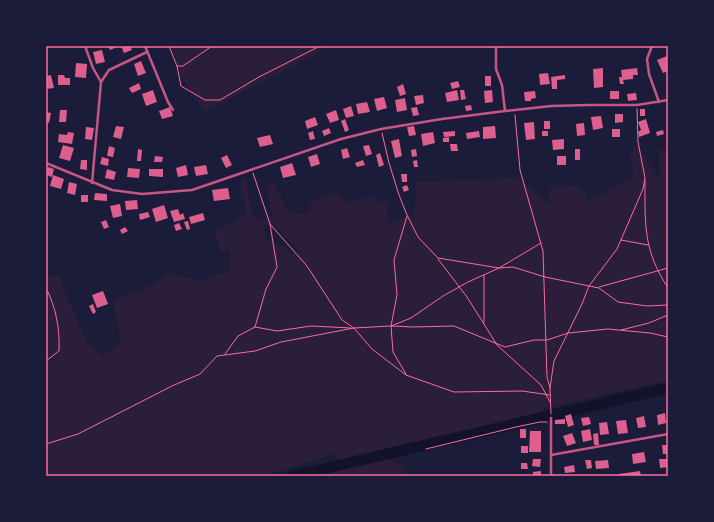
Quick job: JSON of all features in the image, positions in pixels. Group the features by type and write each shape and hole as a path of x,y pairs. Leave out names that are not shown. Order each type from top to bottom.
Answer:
{"street":[{"path":"84,46 93,68 101,82"},
{"path":"145,46 168,102 173,110"},
{"path":"496,46 496,69 502,85 505,111"},
{"path":"652,46 647,59 649,74 659,102"},
{"path":"92,183 101,82 109,70 147,52"},
{"path":"46,163 112,190 142,194 192,190 341,139 381,129 442,119 551,106 637,105 668,100"},
{"path":"551,418 551,476"},
{"path":"552,455 668,434"}],"path":[{"path":"169,46 177,66 181,86 205,100 220,100 259,77 320,46"},
{"path":"177,66 183,66 212,46"},
{"path":"637,105 638,142 646,178 645,216 648,245 658,271 668,288"},
{"path":"515,110 520,170 543,251 547,377 550,388"},
{"path":"381,129 389,163 399,195 418,237 438,258 497,345 541,385 550,402"},
{"path":"251,169 270,224 277,267 266,289 255,327"},
{"path":"550,410 550,388 554,361 582,304 589,286 617,249 646,178"},
{"path":"406,375 393,352 390,326 397,295 394,260 407,215"},
{"path":"270,224 307,266 342,320 354,328 372,350 406,375 454,392 522,391 550,395"},
{"path":"621,240 648,245"},
{"path":"390,326 411,318 459,287 499,268 540,243"},
{"path":"438,258 499,268 513,267 545,277 599,288 618,302 647,306 668,305"},
{"path":"599,288 668,268"},
{"path":"484,274 484,324"},
{"path":"46,288 53,301 60,339 59,351 46,361"},
{"path":"620,330 648,323 668,315"},
{"path":"225,354 238,336 255,327 277,331 311,326 354,328 390,326 454,326 505,347 534,340 547,340 568,333 608,329 650,333 668,337"},
{"path":"46,444 78,434 172,386 200,374 217,356 255,351 280,342 354,328"},
{"path":"426,449 516,427 540,422 551,422"}],"shaded area":[{"path":"171,46 330,46 204,112 182,77"},
{"path":"638,145 660,182 659,149 668,151 668,381 544,408 544,414 467,430 338,461 334,454 263,476 46,476 46,275 59,276 82,333 102,357 121,341 113,300 140,291 169,274 201,280 230,271 229,250 221,252 215,232 246,215 245,200 240,196 242,178 246,179 252,212 261,221 272,216 266,187 274,183 289,211 303,214 308,212 312,201 337,193 348,202 370,197 387,204 388,223 414,215 417,182 517,178 552,206 548,195 551,186 575,186 583,192 589,201 633,178 630,152","holes":["274,224 298,251 294,253 271,241 266,241 264,226"]},
{"path":"389,458 404,467 404,476 313,476 314,475"}],"building":[{"path":"108,46 116,46 117,47 110,50"},
{"path":"121,46 130,46 132,50 124,53"},
{"path":"102,50 105,62 96,64 93,52"},
{"path":"667,56 668,71 663,73 657,60"},
{"path":"141,61 146,73 138,76 134,64"},
{"path":"76,63 87,64 86,78 75,77"},
{"path":"603,68 603,87 594,88 593,69"},
{"path":"637,68 638,75 633,75 633,79 623,80 624,84 620,84 619,77 622,77 621,70"},
{"path":"548,73 550,84 540,85 539,74"},
{"path":"51,75 54,88 46,89 46,76"},
{"path":"58,75 64,75 65,78 70,78 70,85 58,85"},
{"path":"565,75 565,79 557,80 557,89 552,89 551,77"},
{"path":"485,76 491,76 491,86 485,86"},
{"path":"458,81 460,87 452,89 450,83"},
{"path":"139,83 141,89 132,93 129,88"},
{"path":"403,84 406,94 400,96 397,87"},
{"path":"153,90 157,102 146,106 142,94"},
{"path":"457,90 459,100 447,102 445,93"},
{"path":"460,90 464,90 466,99 461,100"},
{"path":"492,90 493,102 485,103 484,91"},
{"path":"535,91 536,98 531,99 531,101 525,101 524,92"},
{"path":"610,91 619,91 619,99 610,99"},
{"path":"636,93 637,100 628,101 627,94"},
{"path":"423,95 424,103 416,105 414,96"},
{"path":"384,97 387,108 377,111 374,99"},
{"path":"405,98 407,110 397,112 395,100"},
{"path":"367,102 370,112 358,114 356,104"},
{"path":"471,105 472,110 466,111 465,106"},
{"path":"351,106 354,116 346,118 343,109"},
{"path":"170,107 173,116 162,119 159,111"},
{"path":"417,107 419,115 413,116 411,108"},
{"path":"640,109 645,109 645,116 640,116"},
{"path":"60,110 67,110 66,122 59,122"},
{"path":"336,110 339,120 330,123 326,114"},
{"path":"46,112 51,113 49,123 46,122"},
{"path":"615,114 623,114 623,122 615,123"},
{"path":"601,116 603,128 593,130 591,117"},
{"path":"315,117 318,125 307,129 305,121"},
{"path":"345,119 349,130 345,132 341,121"},
{"path":"646,119 650,133 639,137 638,132 641,130 638,122"},
{"path":"544,121 550,121 550,129 544,129"},
{"path":"534,122 535,139 526,140 524,123"},
{"path":"584,123 585,135 577,136 576,124"},
{"path":"116,126 124,127 121,139 113,137"},
{"path":"414,126 416,135 409,136 407,127"},
{"path":"495,126 496,138 483,139 483,127"},
{"path":"86,127 94,128 92,140 85,139"},
{"path":"329,128 331,133 324,136 322,131"},
{"path":"612,129 620,129 620,137 612,137"},
{"path":"663,130 664,134 657,136 656,132"},
{"path":"313,131 315,139 310,140 308,133"},
{"path":"455,131 455,136 444,137 443,132"},
{"path":"479,131 480,137 467,139 466,133"},
{"path":"542,131 548,131 548,136 542,136"},
{"path":"68,132 74,133 72,144 58,142 59,134 67,135"},
{"path":"433,132 435,143 423,146 421,134"},
{"path":"270,135 273,144 260,147 257,138"},
{"path":"449,137 449,142 443,142 443,138"},
{"path":"399,139 402,156 395,158 391,141"},
{"path":"564,139 564,149 553,150 552,140"},
{"path":"450,144 457,144 458,151 451,151"},
{"path":"63,145 74,148 70,161 59,158"},
{"path":"369,145 372,154 366,156 363,146"},
{"path":"109,146 115,148 113,157 107,156"},
{"path":"347,148 350,157 343,159 341,150"},
{"path":"138,149 142,150 141,161 137,161"},
{"path":"416,149 417,156 412,157 411,150"},
{"path":"575,149 580,149 580,160 575,160"},
{"path":"380,153 384,165 379,167 376,155"},
{"path":"317,154 320,164 311,167 308,157"},
{"path":"227,155 232,165 226,168 221,158"},
{"path":"155,156 163,157 162,162 154,162"},
{"path":"557,156 566,156 566,165 557,165"},
{"path":"102,157 109,159 108,166 100,164"},
{"path":"81,160 87,160 87,170 80,169"},
{"path":"363,160 365,165 357,167 355,163"},
{"path":"417,160 418,167 414,167 413,161"},
{"path":"292,163 296,175 283,178 280,167"},
{"path":"186,165 188,175 178,177 176,168"},
{"path":"206,165 208,174 196,176 194,167"},
{"path":"48,167 54,169 52,177 46,175"},
{"path":"128,168 140,169 139,178 127,177"},
{"path":"107,169 116,172 114,180 105,178"},
{"path":"149,169 163,169 163,177 149,176"},
{"path":"401,174 407,174 407,182 402,182"},
{"path":"53,175 64,179 61,189 50,186"},
{"path":"69,182 77,184 75,195 67,193"},
{"path":"407,185 409,190 404,192 402,187"},
{"path":"228,188 230,199 214,201 212,190"},
{"path":"95,193 107,194 107,201 94,200"},
{"path":"81,195 88,195 88,202 81,202"},
{"path":"137,200 138,209 126,210 125,201"},
{"path":"120,204 122,216 113,218 110,206"},
{"path":"164,205 168,218 156,222 152,209"},
{"path":"178,209 180,215 183,213 185,219 174,222 170,211"},
{"path":"148,212 150,217 140,220 139,214"},
{"path":"203,213 205,220 191,224 189,217"},
{"path":"106,220 109,227 104,229 101,222"},
{"path":"188,221 190,229 187,230 184,222"},
{"path":"179,223 182,229 176,231 174,225"},
{"path":"125,227 128,231 122,234 120,230"},
{"path":"103,291 108,304 97,308 92,295"},
{"path":"93,304 96,312 93,314 89,306"},
{"path":"665,413 666,423 658,425 657,415"},
{"path":"571,414 574,425 568,427 565,416"},
{"path":"644,416 646,427 638,428 636,418"},
{"path":"589,417 591,424 583,426 581,418"},
{"path":"565,419 565,424 555,424 555,420"},
{"path":"626,420 628,433 618,434 616,421"},
{"path":"607,422 609,434 600,435 599,423"},
{"path":"520,429 526,429 526,438 520,438"},
{"path":"590,429 592,440 583,442 581,431"},
{"path":"530,431 541,431 541,452 529,452"},
{"path":"572,433 576,443 567,446 563,436"},
{"path":"598,433 599,445 594,445 593,434"},
{"path":"662,445 668,445 668,454 663,454"},
{"path":"521,446 528,446 528,453 521,453"},
{"path":"644,452 646,462 633,464 632,454"},
{"path":"533,459 541,459 540,467 532,466"},
{"path":"659,459 668,459 668,467 660,468"},
{"path":"585,460 591,460 592,468 587,469"},
{"path":"608,460 609,468 596,469 595,461"},
{"path":"521,463 527,463 528,469 521,469"},
{"path":"574,465 575,472 565,473 564,467"},
{"path":"541,471 541,475 533,476 533,472"},
{"path":"640,471 641,476 620,476 619,474"}],"waterway":[{"path":"293,476 668,388"}]}
